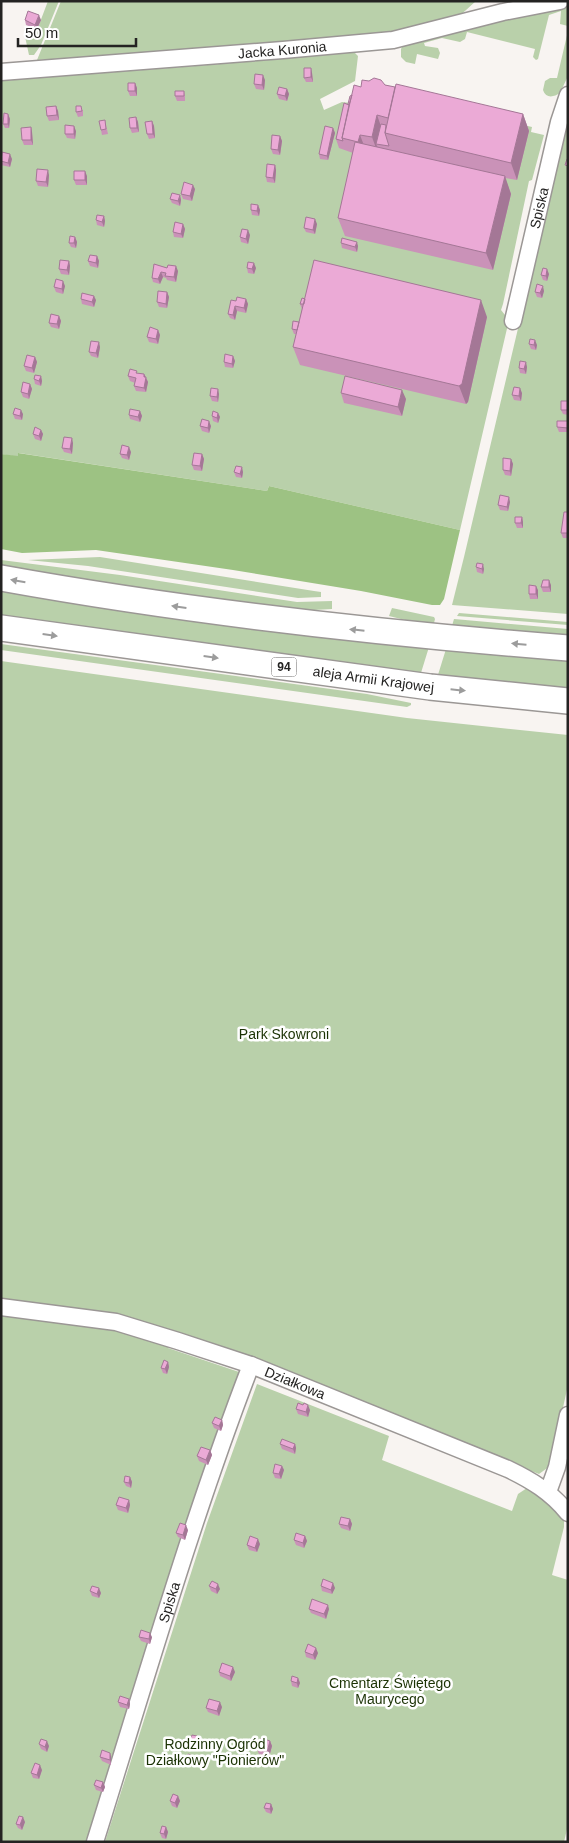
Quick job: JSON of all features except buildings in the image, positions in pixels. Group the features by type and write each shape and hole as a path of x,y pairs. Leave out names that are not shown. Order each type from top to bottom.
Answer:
{"main road":[{"path":"1,578 169,605 337,628 568,648"},
{"name":"aleja Armii Krajowej","path":"1,628 430,687 568,701"}],"street":[{"name":"Jacka Kuronia","path":"1,72 393,40 512,10 560,1"},
{"name":"Spiska","path":"513,321 559,122 568,95"},
{"name":"Działkowa","path":"1,1307 116,1322 251,1365 508,1469 536,1483 568,1512"},
{"name":"Spiska","path":"95,1842 170,1602 251,1365"},
{"path":"548,1492 557,1467 568,1415"}],"green space":[{"path":"48,1 59,1 41,45 34,55 29,55 24,32 25,26 37,30"},
{"path":"61,1 476,1 455,20 405,31 217,49 37,60"},
{"path":"568,5 568,26 560,24 561,11 549,15 538,59 536,60 533,57 535,49 467,32 465,39 460,42 442,38 424,43 425,46 438,48 440,53 438,59 417,54 415,64 406,62 401,57 403,45 503,18"},
{"path":"568,31 568,76 560,93 548,96 543,90 545,81 550,78 557,78"},
{"path":"353,51 358,56 355,81 320,99 324,110 342,102 351,103 364,89 532,127 531,132 544,135 532,180 529,181 501,310 509,320 460,530 269,486 267,491 19,453 18,457 1,454 1,81 221,64"},
{"path":"568,117 568,614 452,605 464,557"},
{"path":"18,453 267,491 269,486 460,530 444,599 440,605 432,605 233,570 96,550 22,553 1,549 1,454 18,456"},
{"path":"100,557 321,592 321,597 298,598 88,566 28,560"},
{"path":"1,560 120,575 297,602 332,601 332,609 296,611 29,573 1,568"},
{"path":"1,588 429,647 420,676 1,620"},
{"path":"392,608 434,617 433,627 389,616"},
{"path":"459,613 568,622 568,625 457,616"},
{"path":"454,619 568,629 568,638 451,629"},
{"path":"1,644 367,694 411,703 411,705 407,707 1,650"},
{"path":"446,649 568,659 568,691 437,678"},
{"name":"Park Skowroni","path":"1,661 407,718 568,735 568,1385 550,1466 539,1474 408,1423 237,1352 227,1351 172,1334 168,1348 242,1373 88,1842 1,1842"},
{"path":"257,1384 389,1436 382,1460 512,1511 518,1494 530,1486 564,1519 564,1527 552,1575 568,1580 568,1825 564,1842 105,1842 207,1523"}],"park label":[{"name":"Cmentarz Świętego Maurycego","path":"390,1692"},
{"name":"Rodzinny Ogród Działkowy \"Pionierów\"","path":"215,1752"}]}
